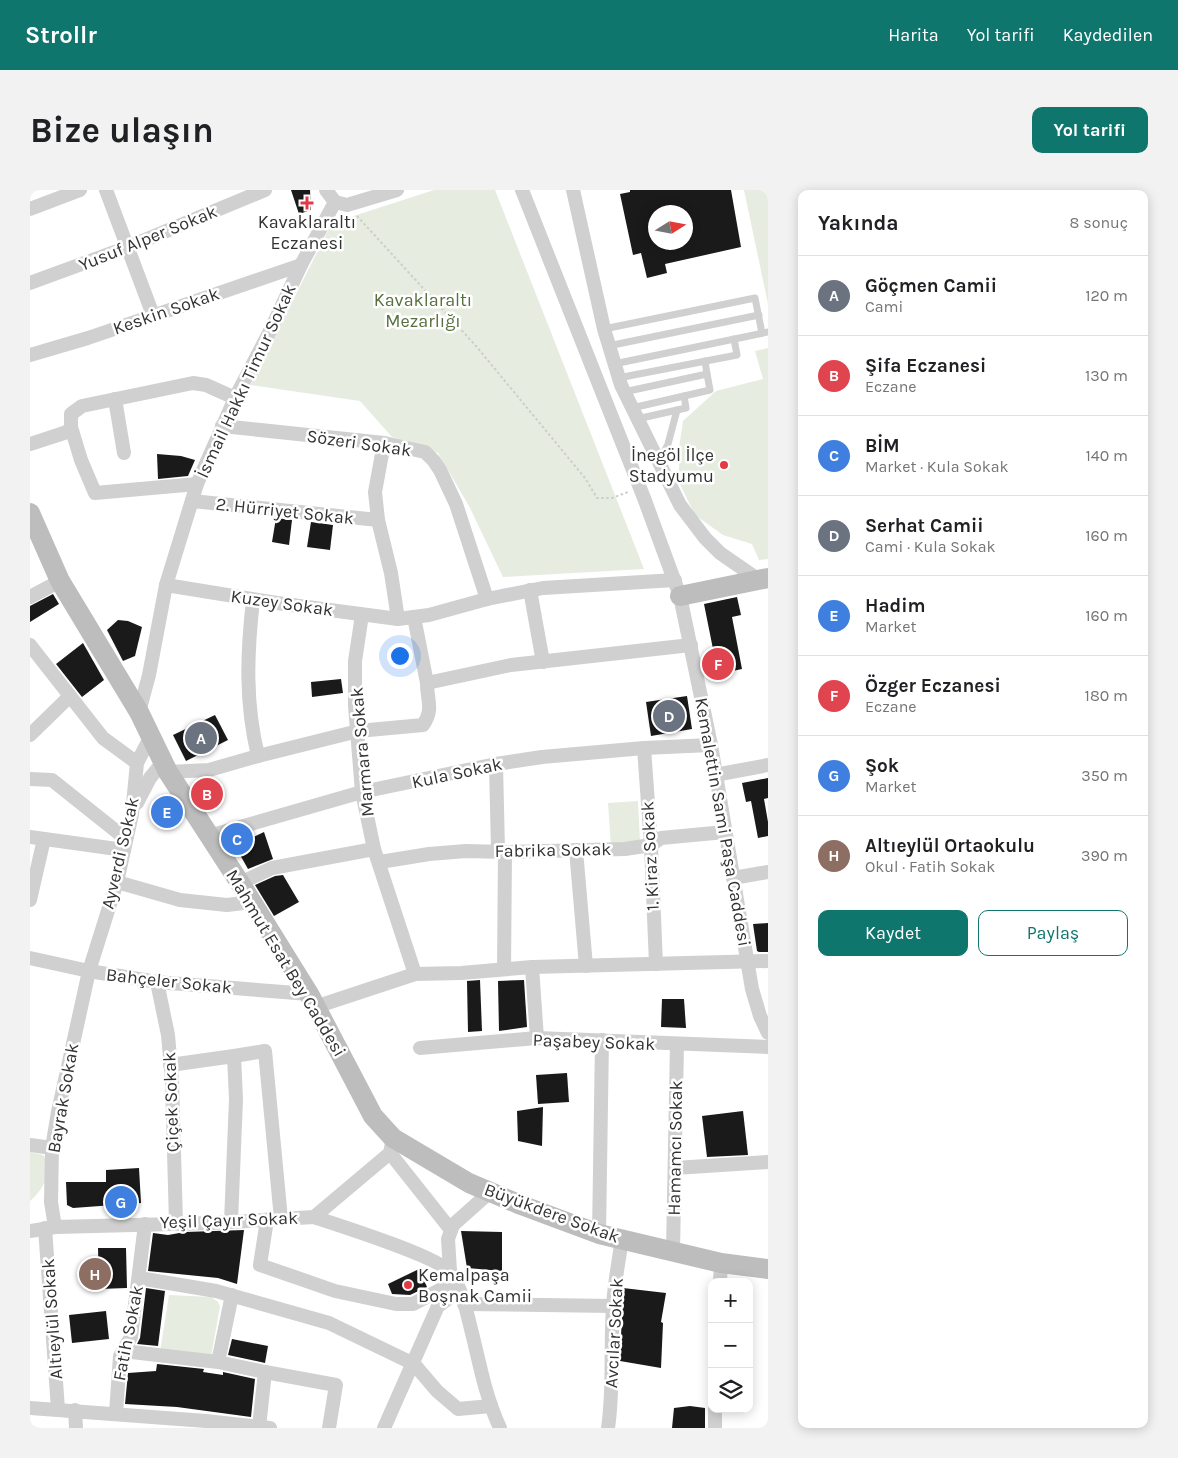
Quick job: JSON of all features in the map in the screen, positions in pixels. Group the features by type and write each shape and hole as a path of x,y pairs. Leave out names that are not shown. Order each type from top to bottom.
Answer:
{"street":[{"path":"30,209 80,190"},
{"path":"106,190 152,315"},
{"name":"Yusuf Alper Sokak","path":"30,283 128,247 264,190"},
{"path":"326,190 341,203 397,190"},
{"name":"Kemalettin Sami Paşa Caddesi","path":"522,190 640,488 677,588 691,645 711,745 752,989 760,1016 768,1034"},
{"path":"573,190 608,346 618,378 634,414 680,506 705,538 720,553 764,579"},
{"name":"İsmail Hakkı Timur Sokak","path":"139,712 149,675 166,585 197,484 235,398 270,331 301,265 341,203"},
{"name":"Keskin Sokak","path":"30,355 88,338 301,265"},
{"path":"197,484 95,493 81,460 71,427 71,414 82,406 193,383 206,385 235,398"},
{"path":"115,399 124,454"},
{"name":"Sözeri Sokak","path":"222,426 384,444 425,452 434,460 456,504 487,599"},
{"path":"30,444 67,432 71,427"},
{"path":"384,444 375,492 378,520 391,573 398,619"},
{"name":"2. Hürriyet Sokak","path":"192,501 378,520"},
{"name":"Mahmut Esat Bey Caddesi","path":"30,513 60,581 139,712 165,767 240,883 312,1000 373,1116 396,1145"},
{"path":"677,588 764,579"},
{"path":"30,597 60,581"},
{"name":"Kuzey Sokak","path":"166,585 252,600 398,619 429,615 487,599 544,588 677,588"},
{"path":"530,590 542,662"},
{"path":"252,600 247,662 248,694 258,756"},
{"name":"Marmara Sokak","path":"362,615 355,661 355,706 362,792 374,849 380,862 416,974"},
{"path":"132,814 150,778 165,767 209,770 358,731 423,725 430,711 427,683 414,617"},
{"path":"30,645 102,738 138,763"},
{"path":"427,683 482,670 691,645"},
{"path":"30,735 70,696"},
{"name":"Ayverdi Sokak","path":"89,971 117,882 132,814 138,763 151,736"},
{"name":"Kula Sokak","path":"209,836 362,792 496,764 542,757 644,748 711,745"},
{"name":"1. Kiraz Sokak","path":"644,748 651,845 656,964"},
{"path":"496,764 501,851 504,969"},
{"path":"715,775 768,764"},
{"path":"30,779 52,780 125,845"},
{"name":"Fabrika Sokak","path":"380,862 429,854 466,851 625,849 651,845 662,838 725,832"},
{"path":"30,837 125,845"},
{"path":"30,900 44,839"},
{"path":"240,883 272,868 374,849"},
{"path":"576,850 586,966"},
{"path":"732,878 768,872"},
{"path":"117,882 180,900 227,905 251,902"},
{"name":"Bahçeler Sokak","path":"30,958 89,971 157,982 312,1000"},
{"path":"312,1000 416,974 461,973 532,967 768,961"},
{"path":"532,967 537,1038"},
{"name":"Bayrak Sokak","path":"50,1227 52,1148 89,971"},
{"name":"Çiçek Sokak","path":"157,982 168,1035 176,1223"},
{"name":"Paşabey Sokak","path":"420,1048 537,1038 768,1047"},
{"path":"599,1234 602,1040"},
{"name":"Hamamcı Sokak","path":"673,1251 677,1044"},
{"path":"170,1065 265,1051 274,1219 260,1265 335,1292 396,1304 414,1304 455,1281"},
{"path":"231,1222 236,1099 234,1056"},
{"path":"30,1145 52,1148"},
{"path":"396,1145 451,1230"},
{"name":"Büyükdere Sokak","path":"396,1145 490,1192 599,1234 673,1251 720,1272 768,1269"},
{"name":"Yeşil Çayır Sokak","path":"30,1231 50,1227 231,1222 314,1217 396,1145"},
{"path":"674,1168 768,1162"},
{"path":"490,1192 453,1225 448,1239 455,1281 464,1304 486,1392 500,1428"},
{"path":"314,1217 409,1250 434,1261 455,1281"},
{"name":"Fatih Sokak","path":"116,1413 120,1356 131,1337 146,1224"},
{"name":"Altıeylül Sokak","path":"50,1227 58,1409"},
{"name":"Avcılar Sokak","path":"608,1428 611,1408 610,1358 613,1306 622,1238"},
{"path":"139,1278 216,1291 329,1322 414,1364 437,1391 458,1409 491,1406"},
{"path":"384,1428 414,1364 438,1306 455,1281"},
{"path":"218,1362 232,1295"},
{"path":"464,1304 613,1306"},
{"path":"123,1351 218,1362 336,1385 329,1428"},
{"path":"30,1408 116,1413 205,1424 265,1428 266,1372"},
{"path":"75,1410 76,1428"},
{"path":"714,1413 715,1428"}],"lane":[{"path":"604,329 755,298 758,315 765,332 614,364"},
{"path":"608,346 758,315"},
{"path":"618,378 737,355 734,339"},
{"path":"634,414 684,396 710,390 705,361"},
{"path":"624,392 707,374"},
{"path":"634,414 686,408 684,396"},
{"path":"659,462 668,444 677,410"}],"path":[{"path":"341,203 476,346 584,478 597,498 612,498 640,488"}],"green space":[{"name":"Kavaklaraltı Mezarlığı","path":"434,190 495,190 644,569 503,577 469,506 438,453 392,437 360,401 250,385 332,223"},
{"path":"744,190 768,190 768,304"},
{"name":"İnegöl İlçe Stadyumu","path":"768,348 768,559 759,560 752,544 723,535 695,515 679,482 679,448 683,421 716,391 763,379 755,351"},
{"path":"638,801 640,842 611,846 608,803"},
{"path":"30,1152 43,1155 46,1161 47,1174 43,1186 30,1201"},
{"path":"169,1295 211,1297 218,1302 220,1306 211,1357 160,1352"}],"building":[{"path":"291,190 310,190 311,210 299,214"},
{"path":"630,190 731,190 741,247 665,264 667,273 647,278 641,253 633,255 620,194 630,192"},
{"path":"157,454 181,456 195,460 188,476 158,479"},
{"path":"276,518 292,520 289,545 272,542"},
{"path":"311,522 333,525 330,550 307,547"},
{"path":"53,594 59,604 30,622 30,606"},
{"path":"737,597 741,615 732,617 742,669 718,674 704,604"},
{"path":"118,620 128,621 142,627 135,656 123,661 107,630"},
{"path":"83,643 104,680 82,697 56,664"},
{"path":"341,679 343,693 312,697 311,682"},
{"path":"687,696 692,729 651,736 646,702"},
{"path":"215,715 228,740 186,761 173,735"},
{"path":"768,778 768,798 764,799 768,822 768,836 758,838 751,801 746,802 742,783"},
{"path":"264,832 273,859 248,869 235,846"},
{"path":"283,875 299,902 274,916 255,885 275,876"},
{"path":"768,923 768,952 759,952 757,951 753,924"},
{"path":"480,980 482,1031 468,1032 467,981"},
{"path":"524,980 527,1027 499,1031 498,981"},
{"path":"662,999 684,999 686,1028 661,1027"},
{"path":"567,1073 569,1102 538,1104 536,1075"},
{"path":"543,1107 542,1146 518,1141 517,1111"},
{"path":"743,1111 748,1155 707,1157 702,1116"},
{"path":"139,1168 141,1203 73,1208 67,1205 66,1182 106,1182 106,1170"},
{"path":"244,1230 237,1284 218,1278 148,1271 153,1233 168,1235 185,1232"},
{"path":"461,1231 502,1232 502,1271 467,1268"},
{"path":"98,1248 126,1248 127,1288 99,1289"},
{"name":"Kemalpaşa Boşnak Camii","path":"419,1269 427,1287 410,1295 392,1294 388,1284"},
{"path":"146,1288 165,1291 158,1346 137,1344 140,1338"},
{"path":"623,1288 666,1293 661,1322 663,1323 661,1368 620,1361"},
{"path":"106,1311 109,1339 72,1343 69,1315"},
{"path":"232,1339 268,1346 265,1363 228,1355"},
{"path":"157,1364 204,1369 203,1372 223,1375 223,1372 255,1379 251,1417 177,1407 125,1404 128,1373 156,1371"},
{"path":"690,1406 705,1408 705,1428 672,1428 674,1408"}],"place":[{"name":"Kavaklaraltı Eczanesi","path":"307,203"},
{"name":"İnegöl İlçe Stadyumu","path":"724,465"},
{"name":"Özger Eczanesi","path":"718,664"},
{"name":"Serhat Camii","path":"669,716"},
{"name":"Göçmen Camii","path":"201,738"},
{"name":"Şifa Eczanesi","path":"207,794"},
{"name":"Hadim","path":"167,812"},
{"name":"BİM","path":"237,839"},
{"name":"Şok","path":"121,1202"},
{"name":"Altıeylül Ortaokulu","path":"95,1274"},
{"name":"Kemalpaşa Boşnak Camii","path":"408,1285"}]}
